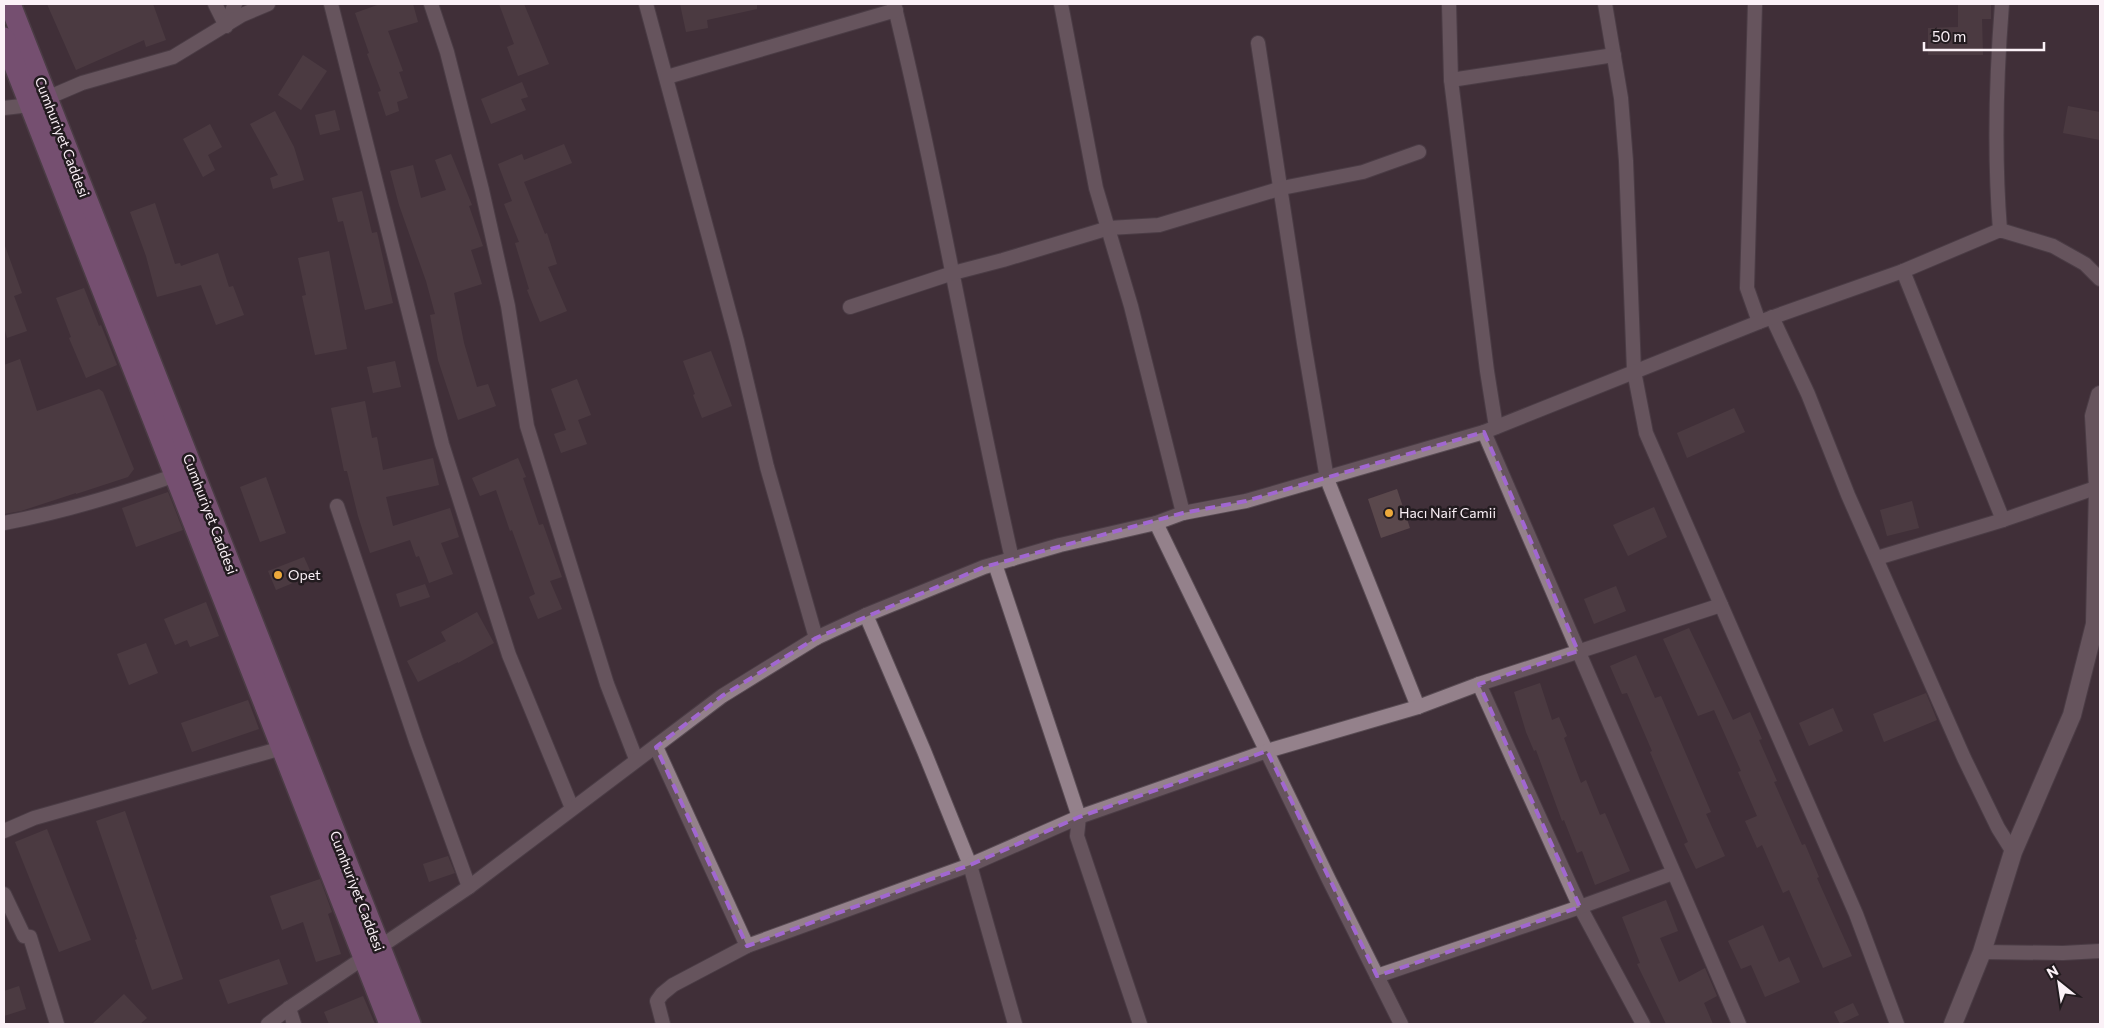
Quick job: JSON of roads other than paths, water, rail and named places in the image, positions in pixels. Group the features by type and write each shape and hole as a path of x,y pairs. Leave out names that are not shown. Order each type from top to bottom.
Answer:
{"main road":[{"name":"Cumhuriyet Caddesi","path":"10,4 38,101 176,475 282,748 372,953 410,1024"},
{"name":"Cumhuriyet Caddesi","path":"4,38 38,101 372,953 390,1024"}],"street":[{"path":"215,4 226,26"},
{"path":"226,26 235,4"},
{"path":"4,108 38,101 82,83 173,57 242,15 268,4"},
{"path":"331,4 442,444 509,655 572,808"},
{"path":"431,4 447,52 482,190 508,306 527,426 607,684 636,759"},
{"path":"646,4 738,341 767,467 816,638"},
{"path":"1061,4 1096,188 1131,306 1183,513"},
{"path":"1449,4 1451,80 1486,362 1490,429 1578,651 1739,1024"},
{"path":"1605,4 1621,98 1626,161 1634,371 1646,433 1856,914 1897,1024"},
{"path":"1755,4 1747,288 1758,322"},
{"path":"2000,230 1996,180 1997,72 2002,4"},
{"path":"667,77 895,7 928,150 986,445 1012,559"},
{"path":"1258,43 1327,479 1418,707"},
{"path":"1451,80 1614,55"},
{"path":"850,307 953,273 1109,228 1159,225 1282,188 1363,172 1419,152"},
{"path":"268,1024 469,887 636,759 656,747 722,696 816,638 866,615 995,564 1060,545 1156,523 1183,513 1246,501 1327,479 1490,429 1758,322 1903,271 2000,230 2053,246 2085,264 2100,279"},
{"path":"1903,271 2003,520"},
{"path":"1772,317 1808,394 1848,495 1964,758 1998,828 2013,852"},
{"path":"1953,1024 1982,952 2013,852 2072,715 2095,624 2098,487 2094,416 2100,395"},
{"path":"4,523 45,515 119,495 176,475"},
{"path":"1877,558 2003,520 2098,487"},
{"path":"337,506 416,741 469,887"},
{"path":"1156,523 1401,1024"},
{"path":"995,564 1079,817 1077,836 1140,1024"},
{"path":"663,1024 657,1001 662,994 673,985 746,946 970,865 1079,817 1267,751 1418,707 1479,684 1721,604"},
{"path":"866,615 970,865 1015,1024"},
{"path":"1479,684 1580,908 1643,1024"},
{"path":"656,747 746,946"},
{"path":"4,831 34,818 282,748"},
{"path":"1377,976 1580,908 1673,873"},
{"path":"4,894 24,936 30,937 52,1001 57,1024"},
{"path":"1982,952 2063,953 2100,951"},
{"path":"289,1008 294,1024"}],"place":[{"name":"Hacı Naif Camii","path":"1389,513"},
{"name":"Opet","path":"278,575"}]}
